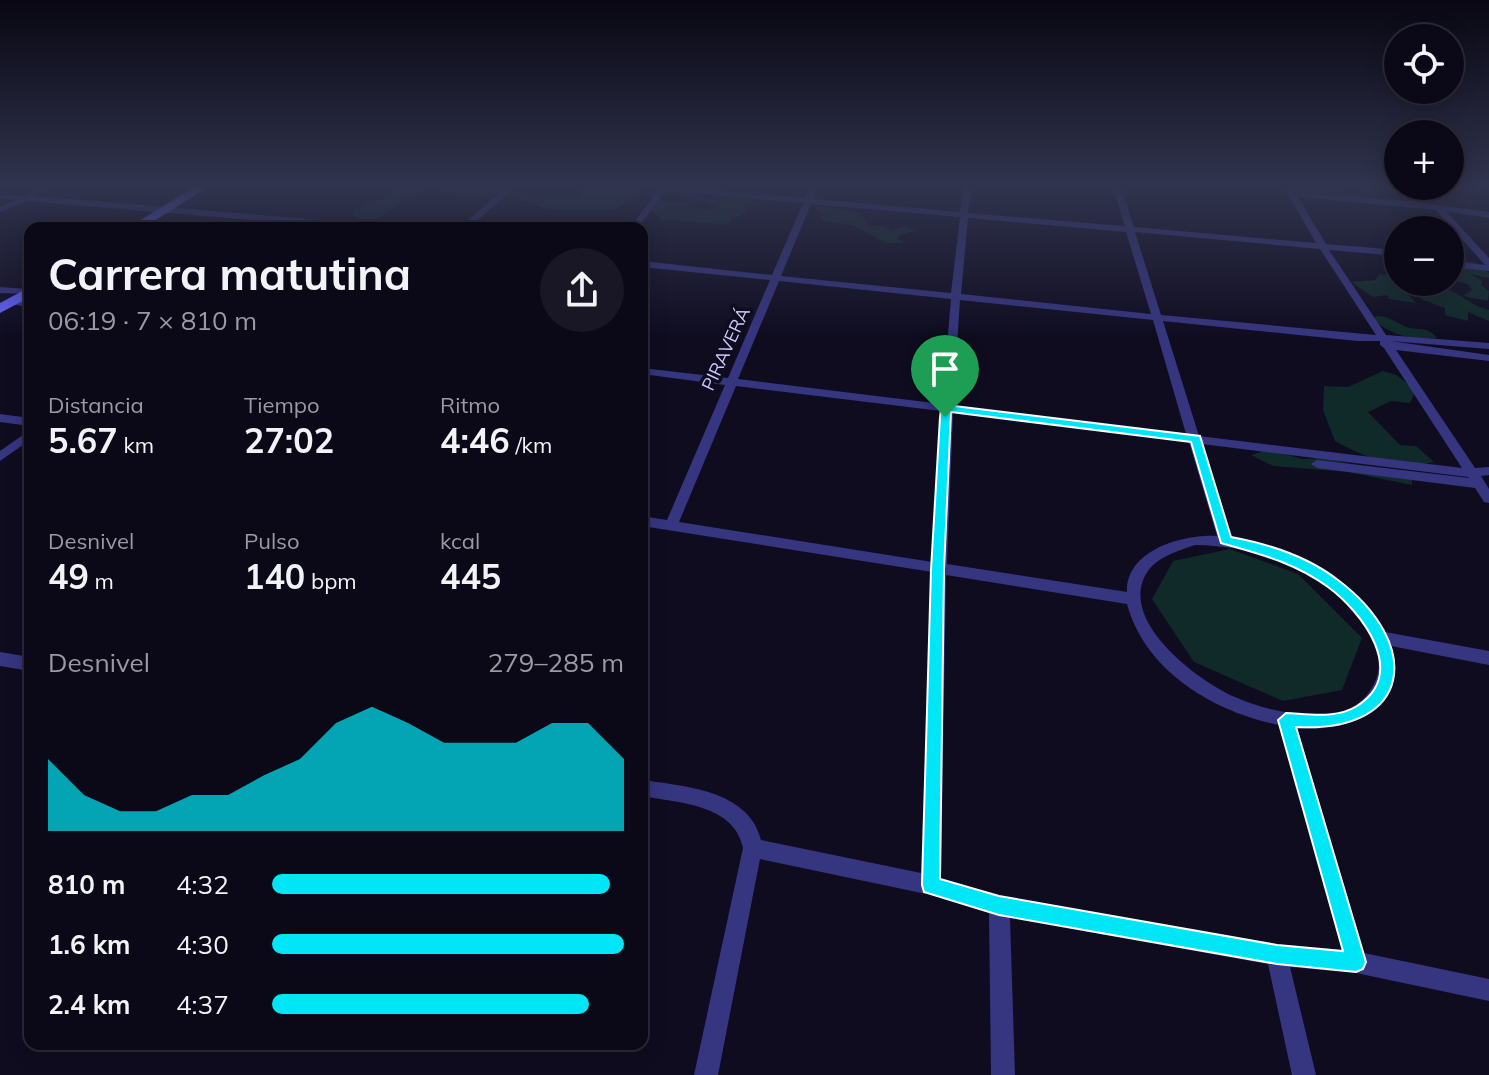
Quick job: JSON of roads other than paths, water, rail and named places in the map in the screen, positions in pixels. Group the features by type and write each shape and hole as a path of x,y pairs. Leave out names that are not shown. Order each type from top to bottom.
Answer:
{"street":[{"name":"PIRAVERÁ","path":"671,526 728,386 794,237"},
{"path":"931,885 938,570 946,413 961,237"},
{"path":"1130,237 1225,540"},
{"path":"1195,237 1384,258"},
{"path":"1317,237 1489,499"},
{"path":"1465,237 1488,263"},
{"path":"1325,251 1384,253"},
{"path":"1464,260 1488,263"},
{"path":"1464,264 1488,263"},
{"path":"648,265 1357,338 1489,358"},
{"path":"0,290 22,299"},
{"path":"1385,342 1489,346"},
{"path":"648,372 728,386 1476,478 1489,471"},
{"path":"648,380 728,386"},
{"path":"0,418 24,421"},
{"path":"0,457 24,439"},
{"path":"648,522 1133,599"},
{"path":"1194,540 1225,540 1262,548 1299,562 1333,584 1362,610 1381,638 1389,668 1382,693 1361,712 1328,722 1286,720 1240,707 1198,685 1164,657 1142,628 1133,599 1135,576 1147,558 1167,546 1194,540"},
{"path":"1381,638 1489,658"},
{"path":"0,659 24,663"},
{"path":"1286,720 1356,962"},
{"path":"648,789 696,798 743,819 752,833 753,848 706,1075"},
{"path":"753,848 931,885 999,906 1277,955 1356,962 1489,990"},
{"path":"999,906 1003,1075"},
{"path":"1277,955 1304,1075"}]}
